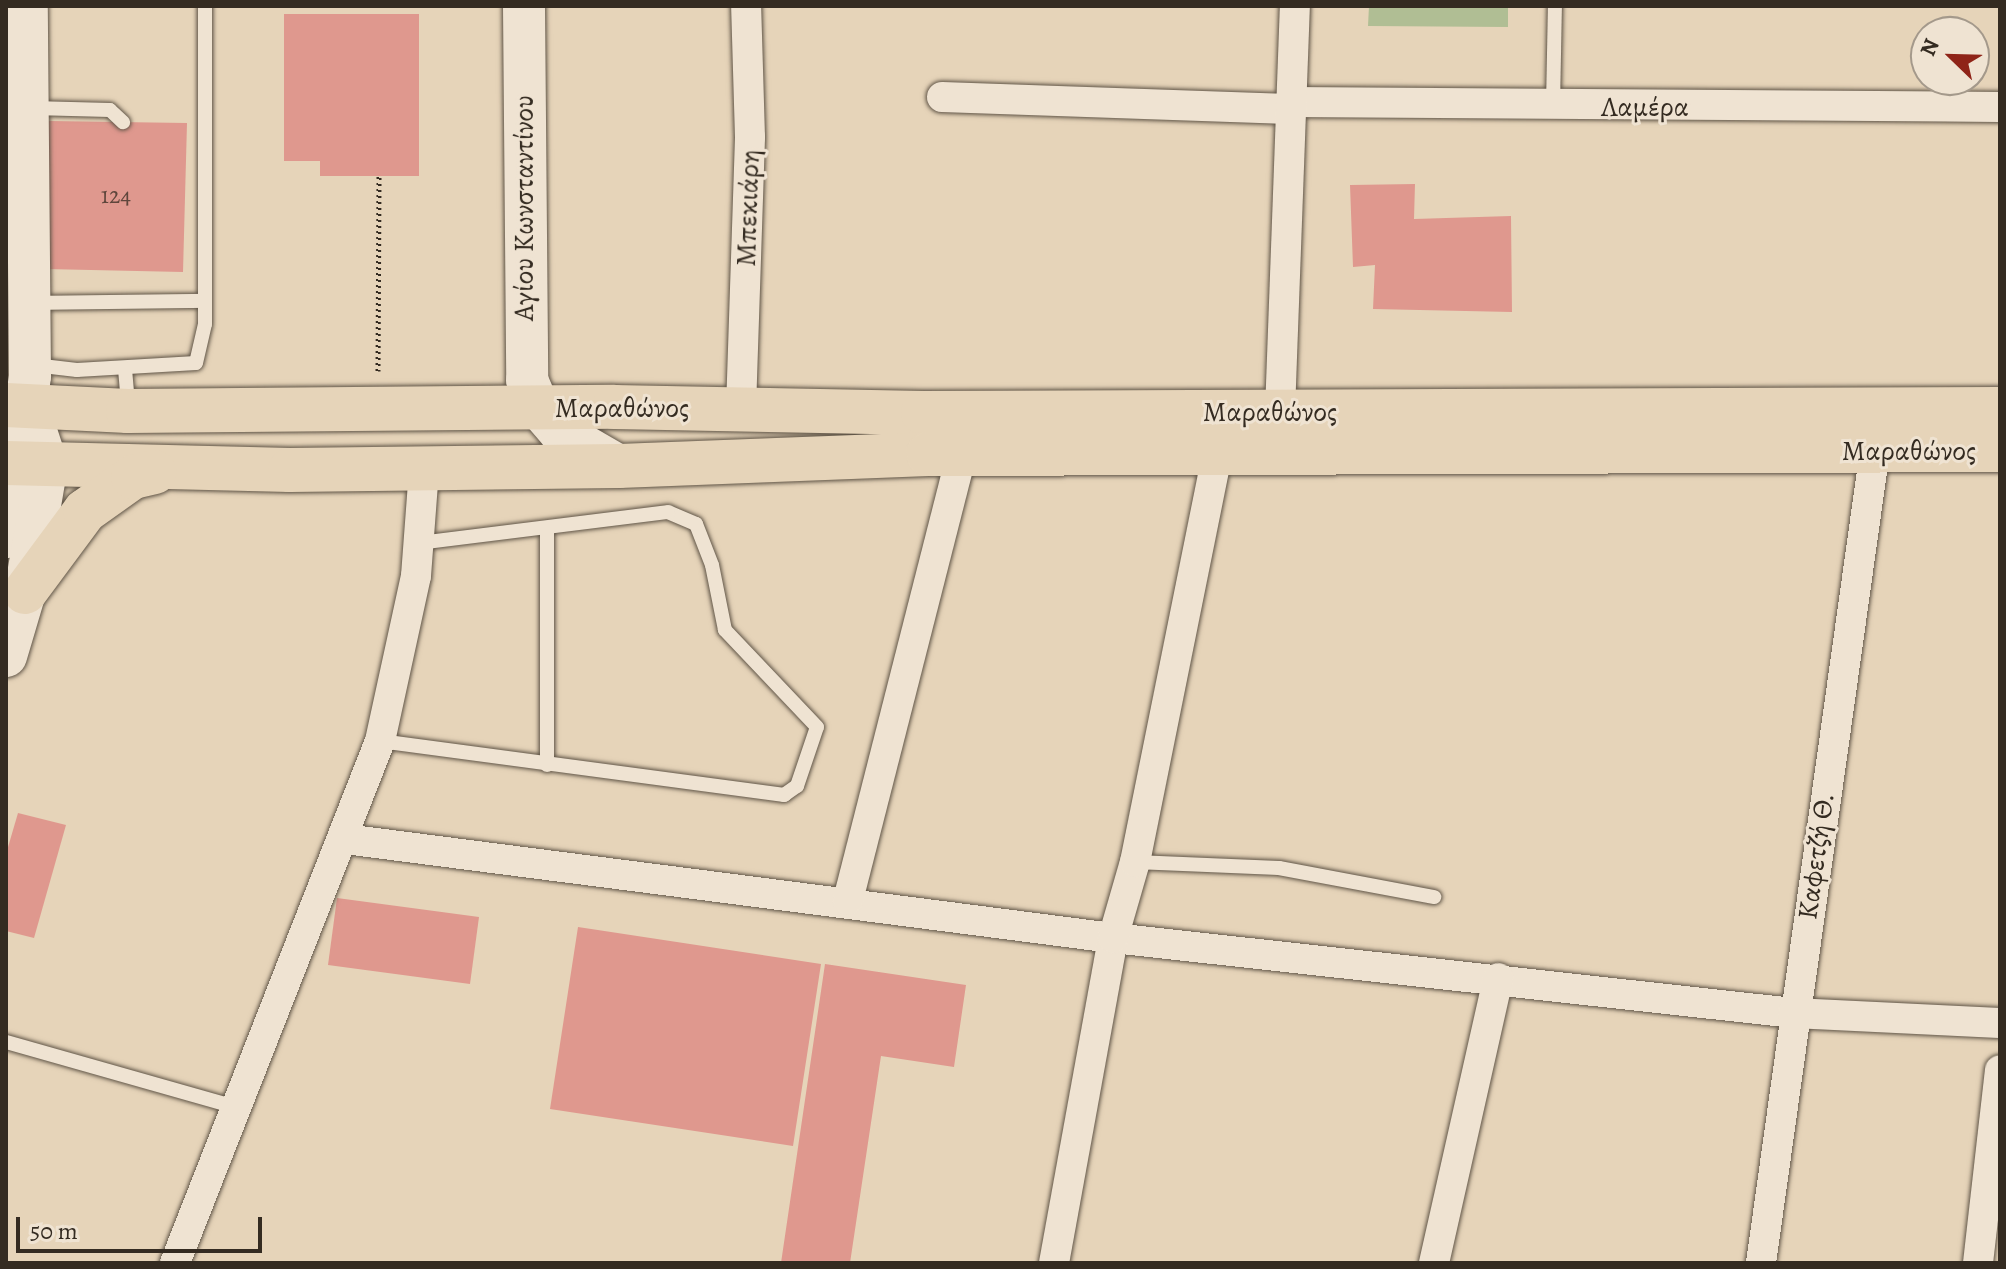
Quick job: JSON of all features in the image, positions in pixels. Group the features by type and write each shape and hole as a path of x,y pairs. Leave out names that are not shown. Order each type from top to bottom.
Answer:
{"main road":[{"name":"Μαραθώνος","path":"21,392 127,390 378,410 1280,412 2000,409"},
{"name":"Μαραθώνος","path":"23,464 424,469 619,466 962,454 2000,450"},
{"path":"25,592 85,511 133,477 171,468"}],"street":[{"path":"6,656 25,592 21,392 29,303 27,6"},
{"name":"Αγίου Κωνσταντίνου","path":"524,6 525,366 539,408"},
{"name":"Μπεκιάρη","path":"741,409 750,137 746,6"},
{"path":"1280,412 1295,6"},
{"name":"Λαμέρα","path":"942,97 1290,106 2000,107"},
{"name":"Μαραθώνος","path":"539,408 569,440 619,466"},
{"name":"Καφετζή Θ.","path":"1761,1263 1793,1013 1875,450"},
{"path":"1054,1263 1113,938 1135,862 1218,452"},
{"path":"848,900 962,454"},
{"path":"6,537 23,464"},
{"path":"175,1263 345,839 380,741 419,543 424,469"},
{"path":"345,839 848,900 1113,938 1498,978 1793,1013 2000,1023"},
{"path":"1434,1263 1498,978"},
{"path":"1978,1263 2000,1070"}],"lane":[{"path":"127,390 196,363 202,350 205,301 205,6"},
{"path":"1553,107 1555,6"},
{"path":"28,108 110,110 123,122"},
{"path":"29,303 205,301"},
{"path":"380,741 784,795 797,786 817,727 725,630 712,565 696,524 668,512 419,543"},
{"path":"547,529 547,765"},
{"path":"1135,862 1279,868 1434,897"},
{"path":"6,1042 235,1107"}],"path":[{"path":"378,410 379,176"}],"green space":[{"path":"1369,6 1508,6 1508,27 1368,26"}],"building":[{"path":"284,14 419,14 419,176 320,176 320,161 284,161"},
{"path":"48,121 187,123 183,272 45,269"},
{"path":"1415,184 1414,219 1511,216 1512,312 1373,309 1375,265 1353,267 1350,185"},
{"path":"18,813 66,825 34,938 6,931 6,854"},
{"path":"337,898 479,917 470,984 328,965"},
{"path":"578,927 821,964 793,1146 550,1109"},
{"path":"825,964 966,985 954,1067 881,1056 850,1263 781,1263"}]}
